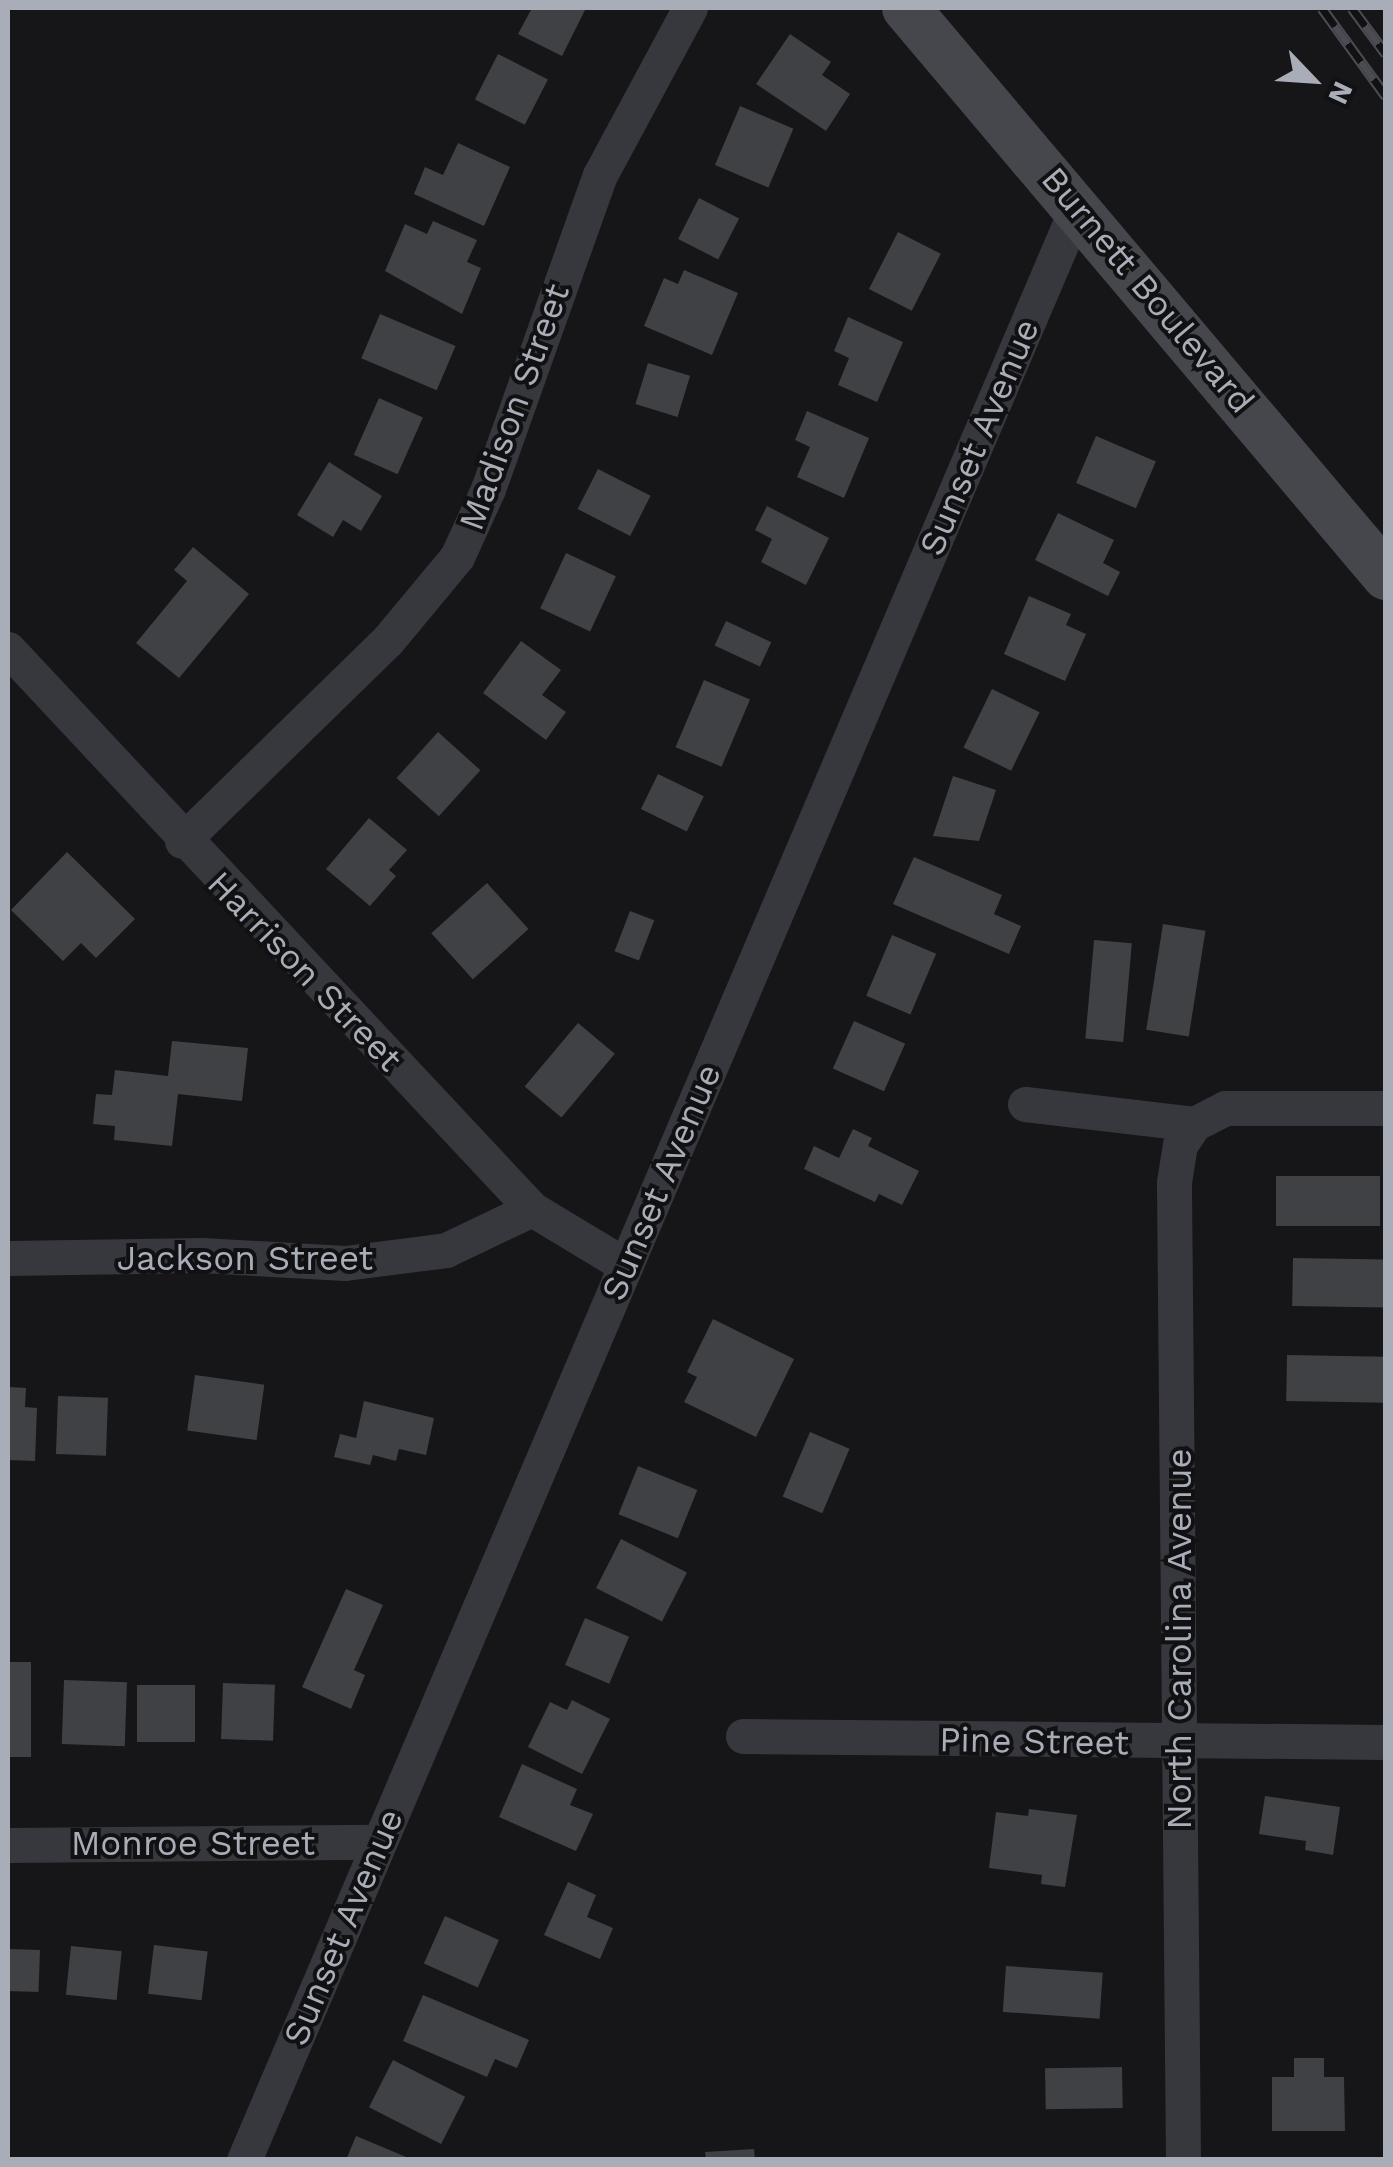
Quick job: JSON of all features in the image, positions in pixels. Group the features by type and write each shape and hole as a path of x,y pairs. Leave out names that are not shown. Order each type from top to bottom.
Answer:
{"main road":[{"name":"Burnett Boulevard","path":"906,8 1078,205 1386,576"}],"street":[{"name":"Madison Street","path":"182,841 388,640 456,557 488,489 600,175 690,8"},
{"name":"Sunset Avenue","path":"244,2160 1078,205"},
{"name":"Harrison Street","path":"8,649 182,841 532,1209 625,1265"},
{"path":"1025,1104 1194,1124 1224,1108 1386,1108"},
{"name":"North Carolina Avenue","path":"1182,2160 1174,1182 1180,1145 1194,1124"},
{"name":"Jackson Street","path":"8,1258 202,1255 345,1264 446,1250 532,1209"},
{"name":"Pine Street","path":"744,1736 1178,1744 1386,1742"},
{"name":"Monroe Street","path":"8,1845 379,1842"}],"building":[{"path":"532,8 586,8 562,56 518,34"},
{"path":"790,34 831,62 822,75 850,94 826,131 756,84"},
{"path":"498,54 548,79 525,125 475,99"},
{"path":"740,106 793,129 768,188 715,165"},
{"path":"458,143 510,167 484,226 414,194 425,167 443,175"},
{"path":"699,198 739,218 718,259 678,239"},
{"path":"433,221 477,240 467,262 481,268 462,314 385,271 405,224 427,234"},
{"path":"898,232 941,254 912,311 869,289"},
{"path":"684,270 738,293 712,355 644,326 664,278 678,284"},
{"path":"380,314 455,346 437,390 361,358"},
{"path":"848,317 903,342 877,402 838,385 849,358 834,351"},
{"path":"648,363 690,376 678,417 635,404"},
{"path":"379,398 423,418 398,474 354,455"},
{"path":"807,411 869,438 844,498 797,477 810,447 795,440"},
{"path":"1096,436 1156,461 1136,508 1076,483"},
{"path":"329,462 382,496 361,531 343,520 333,537 297,515"},
{"path":"598,469 651,496 630,536 578,509"},
{"path":"767,506 829,538 806,585 761,562 772,539 755,530"},
{"path":"1058,513 1114,540 1103,563 1120,572 1108,596 1035,560"},
{"path":"193,547 249,594 179,678 136,643 187,581 174,570"},
{"path":"566,553 616,576 590,632 540,608"},
{"path":"1029,596 1071,614 1066,625 1086,634 1065,681 1004,654"},
{"path":"726,621 771,642 760,667 715,645"},
{"path":"521,641 561,670 542,695 566,712 546,740 483,693"},
{"path":"704,680 750,700 722,767 675,747"},
{"path":"992,689 1040,712 1011,771 964,747"},
{"path":"438,732 480,770 439,816 397,778"},
{"path":"658,774 704,796 687,831 641,809"},
{"path":"953,776 996,790 979,841 933,836"},
{"path":"369,818 407,850 389,870 396,876 370,906 326,869"},
{"path":"67,852 135,919 96,958 81,943 63,961 11,910"},
{"path":"914,857 1002,895 994,914 1021,926 1009,954 893,904"},
{"path":"487,883 528,929 473,979 431,933"},
{"path":"630,911 654,920 639,960 615,951"},
{"path":"1163,924 1205,931 1189,1036 1146,1030"},
{"path":"892,935 936,954 910,1015 866,996"},
{"path":"1094,940 1132,943 1123,1042 1085,1039"},
{"path":"854,1021 905,1044 884,1091 833,1069"},
{"path":"578,1023 615,1054 561,1117 525,1087"},
{"path":"172,1041 248,1048 242,1101 178,1094 172,1146 114,1140 115,1126 93,1124 96,1094 112,1095 115,1070 168,1076"},
{"path":"853,1129 872,1138 868,1146 919,1171 902,1205 879,1194 875,1202 804,1169 814,1146 839,1158"},
{"path":"1276,1176 1380,1176 1380,1226 1276,1226"},
{"path":"1293,1258 1386,1260 1385,1308 1292,1306"},
{"path":"713,1319 794,1359 756,1437 684,1402 697,1377 687,1372"},
{"path":"1287,1355 1386,1357 1385,1403 1286,1401"},
{"path":"195,1375 264,1385 257,1440 187,1430"},
{"path":"8,1387 26,1388 25,1407 37,1408 35,1461 8,1460"},
{"path":"58,1396 108,1398 106,1456 56,1454"},
{"path":"364,1401 434,1418 426,1455 399,1449 396,1461 373,1455 370,1465 334,1457 340,1434 356,1438"},
{"path":"810,1432 850,1449 822,1513 783,1496"},
{"path":"638,1466 697,1490 678,1538 619,1514"},
{"path":"621,1539 687,1573 662,1622 596,1588"},
{"path":"346,1589 383,1605 354,1670 365,1675 351,1709 302,1687"},
{"path":"585,1618 629,1637 609,1684 565,1665"},
{"path":"8,1662 31,1662 31,1757 8,1757"},
{"path":"64,1680 127,1682 125,1746 62,1744"},
{"path":"223,1683 275,1685 273,1741 221,1739"},
{"path":"137,1685 195,1685 195,1742 137,1742"},
{"path":"572,1700 610,1719 582,1774 528,1747 550,1702 567,1710"},
{"path":"522,1764 577,1789 570,1805 593,1814 576,1851 499,1817"},
{"path":"1265,1796 1340,1807 1333,1855 1305,1850 1306,1841 1259,1834"},
{"path":"1029,1809 1077,1815 1065,1887 1041,1884 1042,1875 989,1868 996,1812 1028,1816"},
{"path":"568,1882 596,1895 587,1917 613,1928 600,1959 544,1935"},
{"path":"445,1916 499,1940 478,1988 424,1964"},
{"path":"154,1945 208,1952 202,2000 148,1994"},
{"path":"71,1946 122,1951 117,2000 66,1995"},
{"path":"8,1949 40,1950 39,1992 8,1991"},
{"path":"1006,1966 1103,1973 1100,2019 1003,2012"},
{"path":"423,1995 529,2040 517,2068 495,2059 487,2077 403,2041"},
{"path":"1294,2058 1324,2058 1324,2077 1344,2077 1345,2131 1272,2131 1272,2077 1294,2077"},
{"path":"393,2060 465,2097 441,2144 369,2107"},
{"path":"1122,2067 1123,2108 1046,2109 1045,2068"},
{"path":"356,2136 411,2159 411,2160 346,2160"},
{"path":"754,2149 755,2160 706,2160 705,2152"}],"railway":[{"path":"1322,8 1386,96"},
{"path":"1352,8 1386,54"}]}
